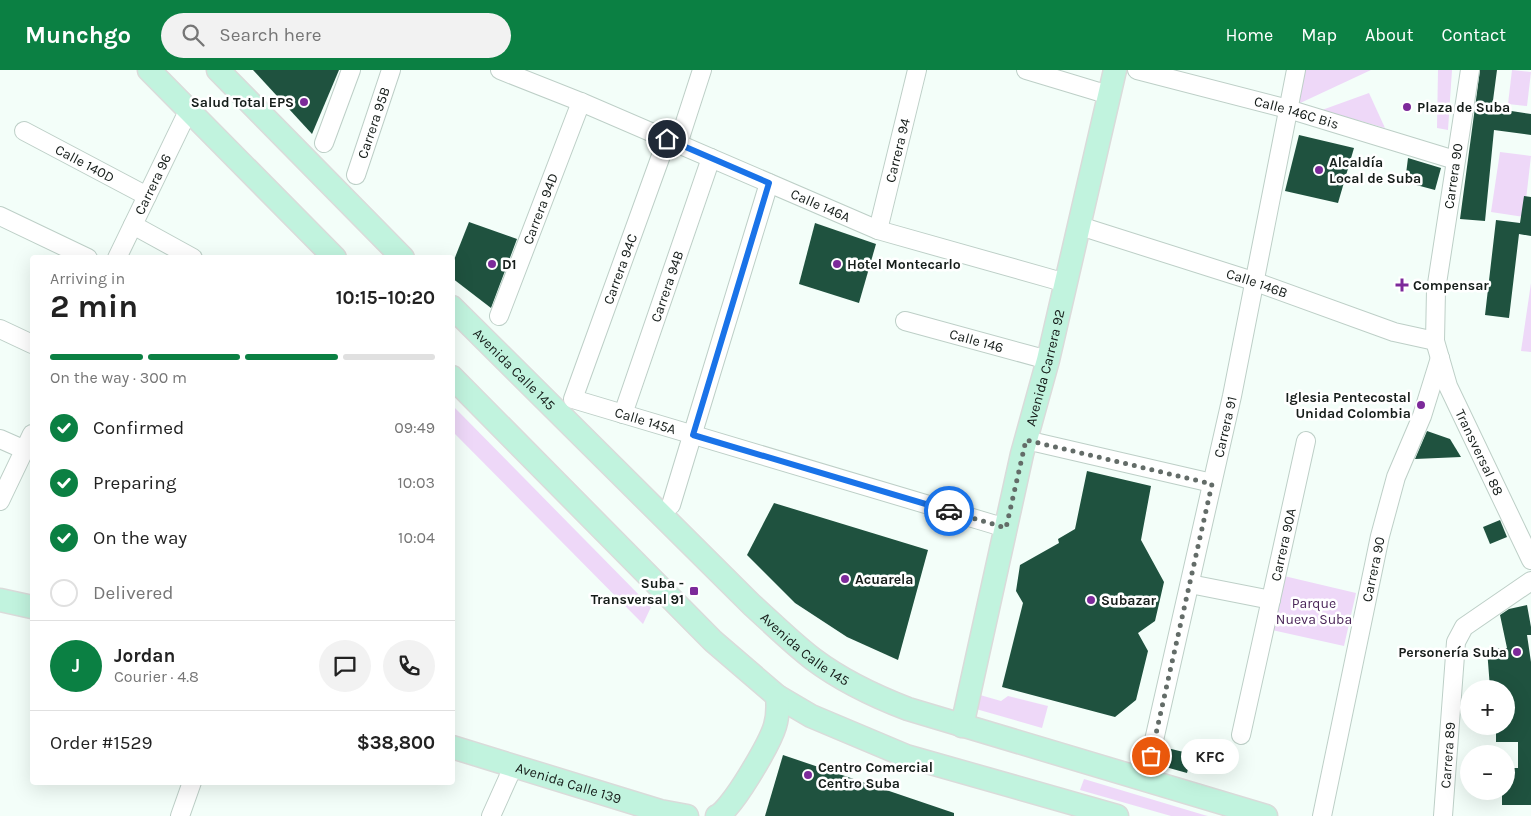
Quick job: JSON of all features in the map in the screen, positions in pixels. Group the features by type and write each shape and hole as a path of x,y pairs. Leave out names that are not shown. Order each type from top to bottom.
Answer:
{"main road":[{"path":"149,70 331,255"},
{"path":"218,70 400,255"},
{"name":"Avenida Carrera 92","path":"962,726 1026,440 1048,360 1115,70"},
{"name":"Avenida Calle 145","path":"455,310 752,605 799,648 830,671 883,699 908,709 1266,816"},
{"path":"455,380 707,635 777,696 811,716 906,756 1117,816"},
{"path":"0,600 30,607"},
{"path":"716,816 730,805 771,736 777,719 777,696"},
{"path":"771,736 797,721 811,716"},
{"name":"Avenida Calle 139","path":"455,748 660,811 687,816"}],"street":[{"path":"324,143 351,70"},
{"name":"Carrera 95B","path":"356,175 391,70"},
{"name":"Calle 146A","path":"500,70 528,75 582,102 878,230 1066,283"},
{"name":"Carrera 94C","path":"573,399 702,70"},
{"name":"Carrera 94","path":"878,230 917,70"},
{"path":"1026,70 1109,95"},
{"name":"Calle 146C Bis","path":"1138,70 1288,109 1455,160"},
{"name":"Carrera 91","path":"1145,780 1232,396 1253,281 1296,70"},
{"name":"Carrera 90","path":"1322,816 1380,536 1396,477 1422,416 1437,349 1436,290 1470,70"},
{"name":"Carrera 94D","path":"499,316 582,102"},
{"name":"Carrera 96","path":"118,255 188,109"},
{"name":"Calle 140D","path":"24,131 147,196"},
{"name":"Carrera 94B","path":"623,414 711,158"},
{"path":"671,505 769,183"},
{"path":"0,216 82,255"},
{"path":"133,225 188,255"},
{"name":"Calle 146B","path":"1080,226 1253,281 1437,349"},
{"name":"Calle 146","path":"905,321 1048,360"},
{"path":"0,330 30,343"},
{"name":"Transversal 88","path":"1437,349 1448,386 1459,412 1477,444 1531,560"},
{"name":"Calle 145A","path":"573,399 1006,528"},
{"path":"0,501 30,438"},
{"path":"0,439 24,450"},
{"path":"1026,440 1212,484"},
{"name":"Carrera 90A","path":"1241,736 1306,441"},
{"name":"Carrera 89","path":"1443,816 1456,642 1464,627 1531,581"},
{"path":"1190,584 1271,600"},
{"path":"491,816 513,767"},
{"path":"180,816 191,785"}],"green space":[{"path":"1304,70 1371,70 1296,105"},
{"path":"1438,70 1452,70 1448,130 1437,128"},
{"path":"1512,70 1531,72 1527,106 1508,104"},
{"path":"1369,93 1385,128 1322,110"},
{"path":"1500,152 1531,156 1524,217 1491,212"},
{"path":"1531,283 1531,352 1521,351"},
{"path":"455,408 651,607 643,624 455,434"},
{"name":"Parque Nueva Suba","path":"1284,576 1356,593 1344,646 1272,630"},
{"path":"980,695 1001,701 1008,696 1048,706 1042,728 976,709"},
{"path":"1084,779 1208,816 1171,816 1080,790"}],"building":[{"name":"Salud Total EPS","path":"253,70 339,70 312,134"},
{"path":"1480,70 1497,70 1492,108 1531,114 1531,135 1494,130 1485,221 1460,219"},
{"name":"Alcaldía Local de Suba","path":"1299,135 1354,148 1338,203 1285,191"},
{"path":"1408,158 1441,168 1435,190 1405,182"},
{"path":"1524,196 1531,197 1531,236 1519,234 1509,318 1485,315 1496,220 1520,223"},
{"name":"D1","path":"469,222 517,239 491,308 455,280 455,257"},
{"name":"Hotel Montecarlo","path":"815,223 876,244 859,303 799,284"},
{"path":"1427,431 1450,439 1461,457 1415,459"},
{"name":"Subazar","path":"1087,471 1151,486 1141,540 1164,582 1155,621 1138,633 1148,651 1136,700 1115,717 1002,687 1023,603 1016,591 1020,565 1059,543 1058,539 1075,529"},
{"name":"Acuarela","path":"774,503 928,550 898,660 847,637 795,603 747,555"},
{"path":"1500,520 1507,537 1490,544 1483,527"},
{"path":"1527,605 1531,627 1531,635 1527,635 1531,662 1531,805 1502,805 1502,800 1515,800 1515,768 1518,768 1518,742 1496,742 1496,735 1515,735 1515,680 1489,680 1487,649 1507,648 1500,615 1509,609"},
{"path":"1167,748 1192,754 1187,773 1162,766"},
{"name":"Centro Comercial Centro Suba","path":"783,755 954,813 954,816 765,816"}],"way so far":[{"path":"949,511 1006,528 1026,440 1212,484 1151,756"}],"place":[{"name":"Salud Total EPS","path":"304,102"},
{"name":"Plaza de Suba","path":"1407,107"},
{"name":"Alcaldía Local de Suba","path":"1319,170"},
{"name":"D1","path":"492,264"},
{"name":"Hotel Montecarlo","path":"837,264"},
{"name":"Compensar","path":"1402,285"},
{"name":"Iglesia Pentecostal Unidad Colombia","path":"1421,405"},
{"name":"Acuarela","path":"845,579"},
{"name":"Suba - Transversal 91","path":"694,591"},
{"name":"Subazar","path":"1091,600"},
{"name":"Personería Suba","path":"1517,652"},
{"name":"KFC","path":"1151,756"},
{"name":"Centro Comercial Centro Suba","path":"808,775"}],"route":[{"path":"667,139 769,183 693,435 949,511"}]}
